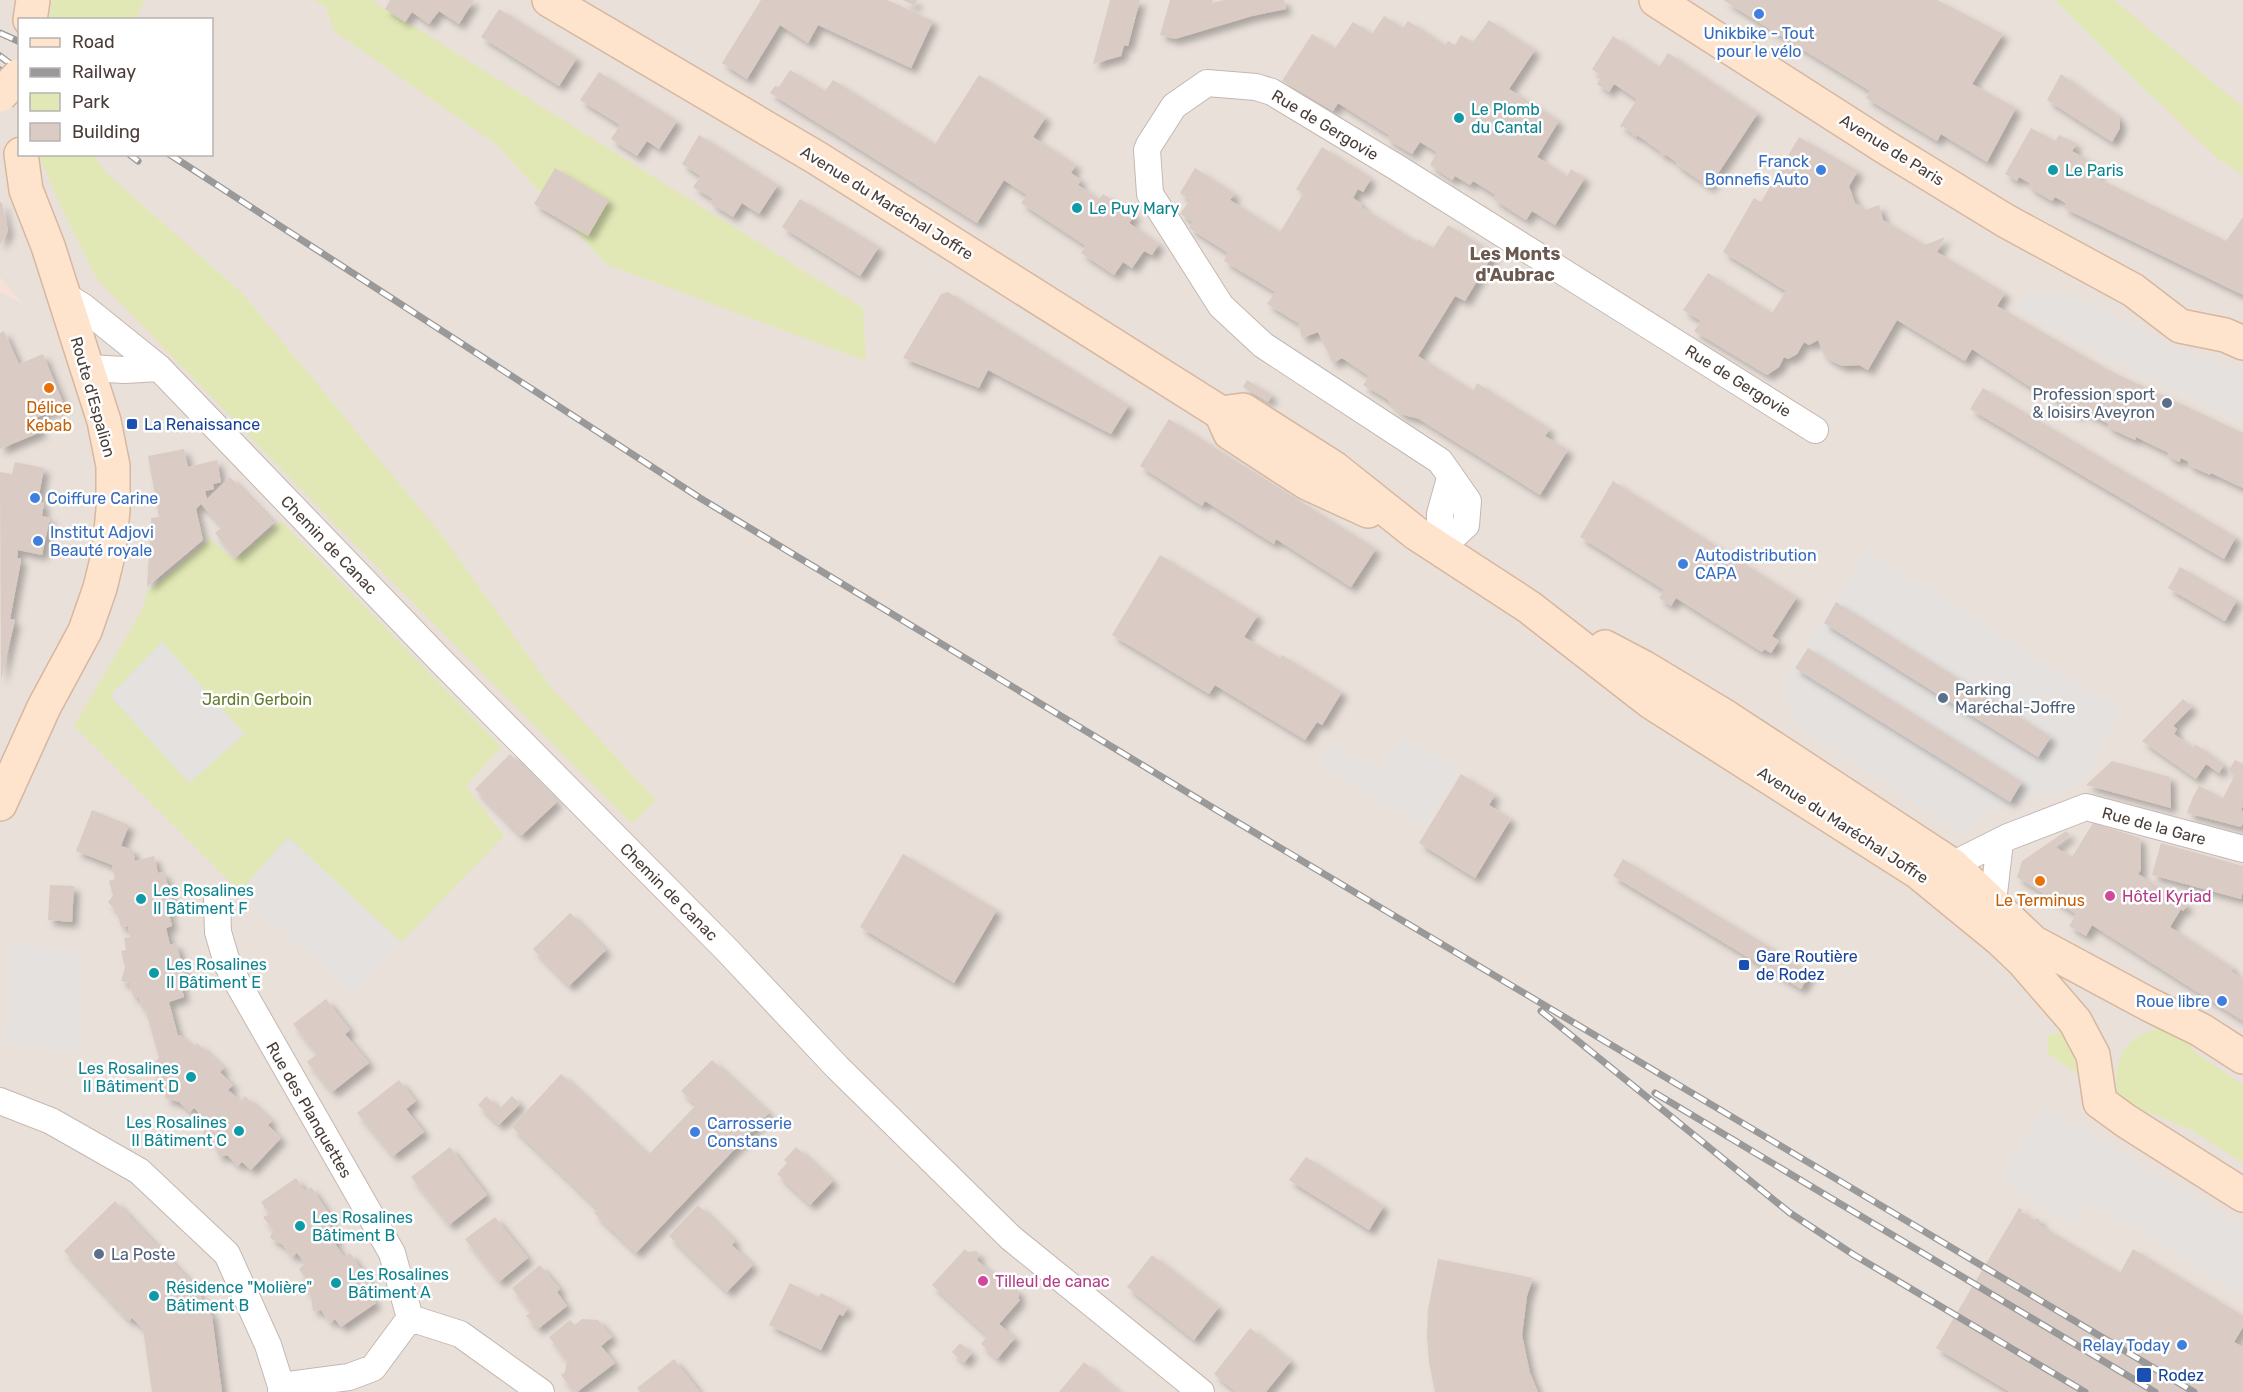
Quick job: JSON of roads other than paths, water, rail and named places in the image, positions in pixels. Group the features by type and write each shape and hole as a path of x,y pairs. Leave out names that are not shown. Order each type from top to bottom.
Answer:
{"main road":[{"path":"30,18 33,0"},
{"name":"Avenue du Maréchal Joffre","path":"549,0 817,158 1221,412 1230,433 1307,483 1428,541 1529,607 1651,702 1918,872 2024,961 2076,1021 2093,1054 2100,1102 2243,1195"},
{"name":"Avenue de Paris","path":"1656,0 1885,147 1996,215 2133,290 2199,308 2234,339"},
{"path":"0,95 18,77"},
{"name":"Route d'Espalion","path":"0,804 44,707 85,630 100,588 109,551 113,510 113,466 104,421 48,246 13,182 20,156"},
{"name":"Avenue du Maréchal Joffre","path":"1529,607 1644,667 1952,865 2032,942 2201,1030 2243,1057"}],"street":[{"name":"Rue de Gergovie","path":"1428,541 1466,525 1468,501 1440,461 1263,345 1221,306 1150,194 1147,150 1149,145 1174,106 1207,83 1256,87 1272,92 1396,167 1815,430"},
{"name":"Chemin de Canac","path":"63,294 82,306 159,368 442,662 727,950 837,1067 1003,1230 1201,1392"},
{"path":"87,368 125,370 159,368"},
{"name":"Rue de la Gare","path":"1952,865 2000,842 2086,807 2243,849"},
{"path":"1993,902 2000,842"},
{"name":"Rue des Planquettes","path":"217,901 218,932 228,966 392,1253 410,1318"},
{"path":"0,1101 51,1121 139,1171 227,1254 268,1345 281,1389 349,1377 373,1368 410,1318 460,1334 542,1392"}],"railway":[{"path":"0,33 18,41"},
{"path":"0,56 18,70"},
{"path":"0,70 18,80"},
{"path":"132,156 138,161"},
{"path":"172,156 700,498 1215,809 2194,1392"},
{"path":"1541,1011 1790,1213 1854,1255 2085,1392"},
{"path":"1655,1093 2155,1392"}],"place":[{"name":"Unikbike - Tout pour le vélo","path":"1759,14"},
{"name":"Le Plomb du Cantal","path":"1459,118"},
{"name":"Franck Bonnefis Auto","path":"1821,170"},
{"name":"Le Paris","path":"2053,170"},
{"name":"Le Puy Mary","path":"1077,208"},
{"name":"Délice Kebab","path":"49,388"},
{"name":"Profession sport & loisirs Aveyron","path":"2167,403"},
{"name":"La Renaissance","path":"132,424"},
{"name":"Coiffure Carine","path":"35,498"},
{"name":"Institut Adjovi Beauté royale","path":"38,541"},
{"name":"Autodistribution CAPA","path":"1683,564"},
{"name":"Parking Maréchal-Joffre","path":"1943,698"},
{"name":"Le Terminus","path":"2040,881"},
{"name":"Hôtel Kyriad","path":"2110,896"},
{"name":"Les Rosalines II Bâtiment F","path":"141,899"},
{"name":"Gare Routière de Rodez","path":"1744,965"},
{"name":"Les Rosalines II Bâtiment E","path":"154,973"},
{"name":"Roue libre","path":"2222,1001"},
{"name":"Les Rosalines II Bâtiment D","path":"191,1077"},
{"name":"Les Rosalines II Bâtiment C","path":"239,1131"},
{"name":"Carrosserie Constans","path":"695,1132"},
{"name":"Les Rosalines Bâtiment B","path":"300,1226"},
{"name":"La Poste","path":"99,1254"},
{"name":"Tilleul de canac","path":"983,1281"},
{"name":"Les Rosalines Bâtiment A","path":"336,1283"},
{"name":"Résidence \"Molière\" Bâtiment B","path":"154,1296"},
{"name":"Relay Today","path":"2182,1345"},
{"name":"Rodez","path":"2144,1375"}],"district":[{"name":"Les Monts d'Aubrac","path":"1515,264"}],"park label":[{"name":"Jardin Gerboin","path":"257,699"}]}
